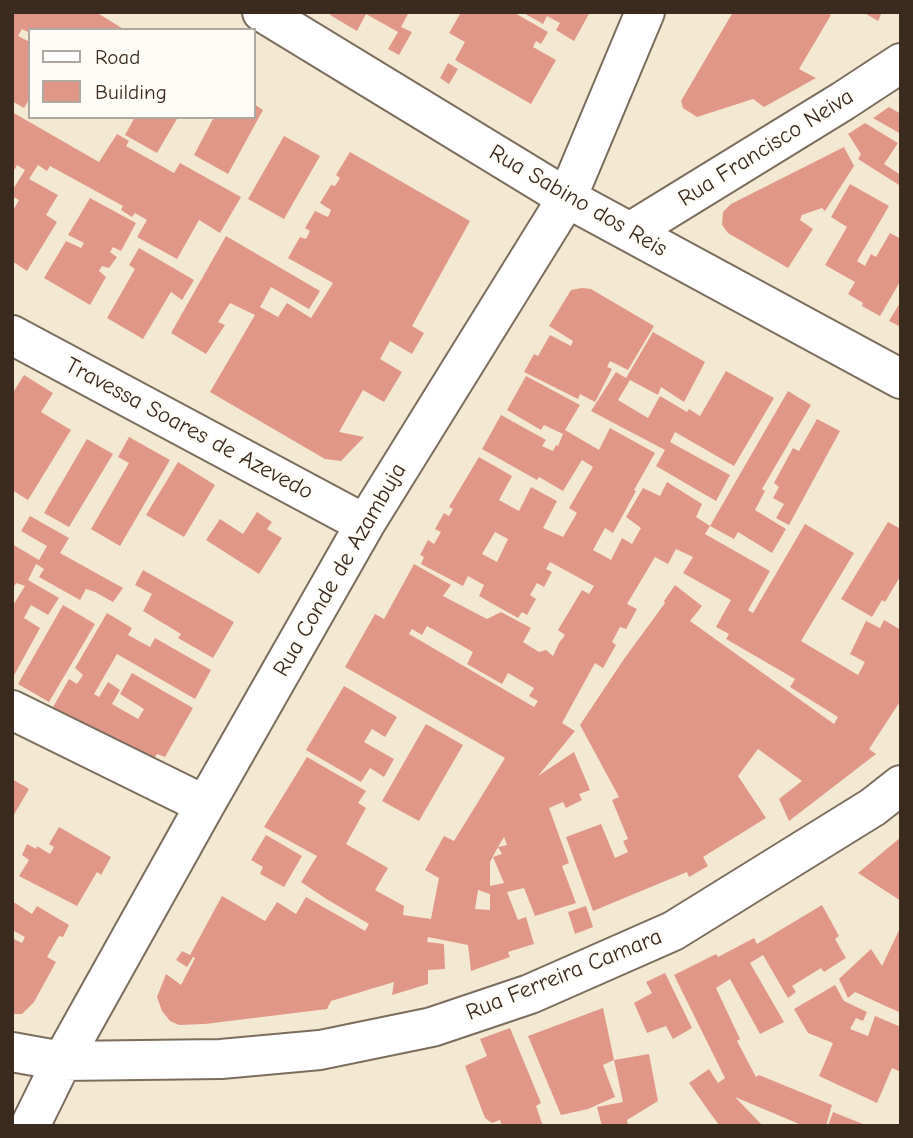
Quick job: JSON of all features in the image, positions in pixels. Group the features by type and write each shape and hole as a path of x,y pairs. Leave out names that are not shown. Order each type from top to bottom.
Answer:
{"street":[{"name":"Rua Sabino dos Reis","path":"262,12 567,198 901,379"},
{"name":"Rua Conde de Azambuja","path":"30,1126 62,1061 365,524 567,198 645,12"},
{"name":"Rua Francisco Neiva","path":"630,232 901,63"},
{"name":"Travessa Soares de Azevedo","path":"12,335 365,524"},
{"path":"12,710 205,805"},
{"name":"Rua Ferreira Camara","path":"12,1052 62,1061 221,1059 320,1050 432,1027 530,995 673,931 873,807 901,785"}],"building":[{"path":"12,12 96,12 122,28 28,28 28,32 22,29 18,36 28,41 28,101 24,108 12,101"},
{"path":"331,12 409,12 401,27 412,32 399,55 388,49 398,32 366,14 357,31 330,15"},
{"path":"457,12 513,12 548,32 541,44 536,41 533,47 556,60 531,104 455,60 465,42 449,33 460,14"},
{"path":"522,12 590,12 574,41 556,30 560,23 547,16 543,24"},
{"path":"733,12 825,12 831,15 799,69 816,78 764,107 753,99 697,117 683,108 681,101"},
{"path":"863,12 882,12 878,21"},
{"path":"448,63 458,69 449,84 440,78"},
{"path":"256,105 263,110 228,174 194,155 213,119 256,119"},
{"path":"889,107 901,114 901,134 873,118"},
{"path":"12,112 99,162 117,134 129,141 126,146 174,173 180,163 241,197 220,233 199,220 177,259 137,237 147,220 135,213 132,217 121,210 123,206 50,166 47,171 38,165 29,179 58,195 46,215 57,222 27,271 12,261 12,212 19,200 12,196 12,191 25,170 17,165 12,174"},
{"path":"134,119 177,119 157,153 125,135"},
{"path":"865,123 898,143 884,164 901,175 899,185 858,159 861,154 848,134"},
{"path":"284,136 320,156 284,219 248,199"},
{"path":"844,147 854,166 825,211 822,208 802,215 800,220 813,229 788,268 728,233 722,225 723,212 731,204"},
{"path":"350,152 470,221 412,326 424,333 412,354 390,341 380,359 402,372 384,402 363,390 339,432 364,437 341,461 325,459 210,392 255,315 230,303 218,322 225,325 206,354 171,333 226,236 320,291 309,309 271,287 260,307 278,317 287,303 311,318 333,283 288,258 300,237 306,239 310,231 305,228 315,211 328,217 331,210 320,203 331,185 335,186 340,178 336,175"},
{"path":"850,184 889,206 857,261 865,266 871,254 876,257 890,233 901,239 901,280 880,316 848,294 855,282 825,265 847,227 831,217"},
{"path":"90,198 136,223 121,251 113,247 110,252 117,257 109,268 102,266 99,271 106,277 90,305 44,278 66,241 81,248 84,243 68,235"},
{"path":"139,248 194,280 182,300 171,292 143,339 107,318 135,269 129,265"},
{"path":"591,289 654,326 628,370 610,361 607,367 612,369 595,402 580,394 578,399 524,372 534,354 538,356 550,335 571,346 573,341 549,326 571,290"},
{"path":"901,301 901,327 889,321"},
{"path":"653,332 705,362 684,402 661,387 658,395 630,380 618,400 648,418 660,396 687,412 689,409 700,416 726,371 774,398 734,466 675,432 670,442 730,475 716,501 656,466 665,450 591,411 616,372 626,378"},
{"path":"24,375 53,393 41,412 71,430 28,500 12,490 12,394"},
{"path":"526,376 580,405 565,430 599,450 610,428 655,453 613,533 605,528 593,550 611,560 622,538 632,544 641,528 626,517 643,488 660,496 667,482 702,504 696,517 710,526 705,534 770,571 748,610 753,613 805,524 854,553 801,641 858,675 865,662 850,654 866,621 880,628 884,620 901,630 901,700 869,749 876,754 789,821 779,799 802,781 758,749 738,776 766,818 703,857 708,866 689,877 687,872 593,911 566,837 601,824 615,858 628,852 623,841 628,839 612,800 619,797 580,725 675,585 702,606 690,621 834,724 838,717 790,687 795,679 726,639 729,634 716,627 731,600 683,573 693,557 676,549 668,564 655,557 627,604 637,609 626,629 620,627 612,642 616,645 603,668 595,663 562,723 575,731 538,776 574,752 590,790 579,794 582,800 566,808 563,802 549,808 569,863 562,866 576,903 535,916 524,888 507,892 518,920 526,917 534,944 508,952 510,957 471,971 468,945 428,937 427,942 444,944 445,969 428,970 428,984 392,995 394,982 331,1001 327,1009 205,1024 179,1025 170,1021 162,1011 157,997 166,974 181,985 195,958 193,957 187,967 176,960 182,951 190,955 222,896 265,921 277,902 296,914 306,897 365,931 369,924 301,882 317,856 264,827 307,757 366,791 358,803 366,808 346,844 388,868 375,890 404,906 403,915 431,919 439,878 425,870 444,836 454,841 505,758 345,667 375,614 384,619 414,564 451,585 443,596 487,619 501,612 531,628 523,642 539,652 546,650 553,656 565,635 558,630 582,590 589,594 594,586 550,562 546,569 552,572 544,587 537,583 530,595 536,599 527,615 522,612 518,618 479,596 484,585 468,576 463,586 421,564 424,557 420,555 428,540 434,544 441,532 435,529 444,513 449,516 453,509 449,507 479,457 512,476 499,500 519,511 531,487 557,501 543,528 563,537 577,513 569,508 593,467 582,460 563,491 539,477 537,480 482,449 501,415 546,440 542,446 553,451 556,445 558,446 563,434 544,425 541,430 507,410","holes":["495,532 508,539 497,562 482,554","427,626 473,652 467,664 502,684 508,673 534,688 529,696 538,701 534,707 409,634 412,629 422,635","504,837 507,845 498,847","498,847 502,854 493,857 504,883 490,886 490,862","478,890 490,894 490,910 475,909"]},
{"path":"788,391 811,405 762,489 765,491 755,510 786,529 772,553 738,532 734,539 710,526"},
{"path":"817,419 840,431 789,525 776,518 784,504 773,498 779,487 774,483 793,448 799,451"},
{"path":"129,437 170,460 120,546 91,529 129,463 118,457"},
{"path":"87,439 113,454 69,527 44,513"},
{"path":"178,462 215,485 184,537 146,515"},
{"path":"257,512 272,522 267,529 282,538 259,574 206,540 220,519 243,534"},
{"path":"30,516 69,538 60,553 123,588 113,602 86,589 80,600 39,577 44,569 36,564 28,580 59,598 48,615 31,605 24,618 40,628 12,679 12,607 25,586 16,583 12,590 12,544 39,560 47,546 21,531"},
{"path":"888,522 901,529 901,575 885,602 882,600 872,617 841,599"},
{"path":"143,570 234,622 213,658 178,638 181,634 143,611 152,594 135,585"},
{"path":"63,605 95,624 49,702 18,684"},
{"path":"107,613 132,628 128,635 150,647 155,638 211,670 195,699 117,654 94,694 99,697 108,682 120,690 112,704 138,719 144,709 120,694 132,673 193,708 165,757 157,754 151,763 53,707 69,679 77,684 83,675 75,668"},
{"path":"344,686 397,717 385,737 372,729 364,742 394,759 384,777 370,768 361,782 306,750"},
{"path":"426,724 463,745 419,821 382,801"},
{"path":"12,779 29,789 12,818"},
{"path":"59,827 111,857 101,875 97,872 77,906 19,876 29,860 22,855 27,844 36,849 37,846 50,854 54,847 49,844"},
{"path":"266,835 302,856 284,887 260,874 263,867 251,860"},
{"path":"901,837 901,901 858,873"},
{"path":"12,901 32,914 37,906 69,925 47,957 56,962 34,1002 22,1014 12,1014 12,938 22,943 25,937 12,930"},
{"path":"822,905 839,936 835,939 846,958 824,972 821,968 792,986 796,992 788,998 763,955 750,963 784,1022 760,1034 730,979 716,988 740,1039 737,1041 756,1077 759,1075 832,1105 826,1126 804,1126 735,1097 763,1126 720,1126 689,1083 709,1069 718,1083 725,1078 674,975 716,954 718,957 754,938 757,944"},
{"path":"586,906 593,927 575,934 568,912"},
{"path":"901,926 901,1013 855,992 848,998 839,979 871,949 882,966"},
{"path":"665,973 692,1028 673,1039 666,1026 647,1033 634,1003 652,993 646,982"},
{"path":"835,985 844,1001 867,1012 863,1021 856,1018 850,1029 868,1036 875,1016 901,1027 901,1072 892,1068 877,1103 819,1076 833,1043 808,1033 794,1009"},
{"path":"603,1008 614,1060 603,1065 615,1097 588,1109 561,1115 528,1036"},
{"path":"510,1028 541,1103 536,1106 543,1126 502,1126 500,1120 492,1123 485,1118 465,1066 487,1056 480,1039"},
{"path":"649,1054 658,1101 627,1120 628,1125 602,1126 597,1107 623,1102 614,1060"},
{"path":"833,1112 868,1126 828,1126"}]}
